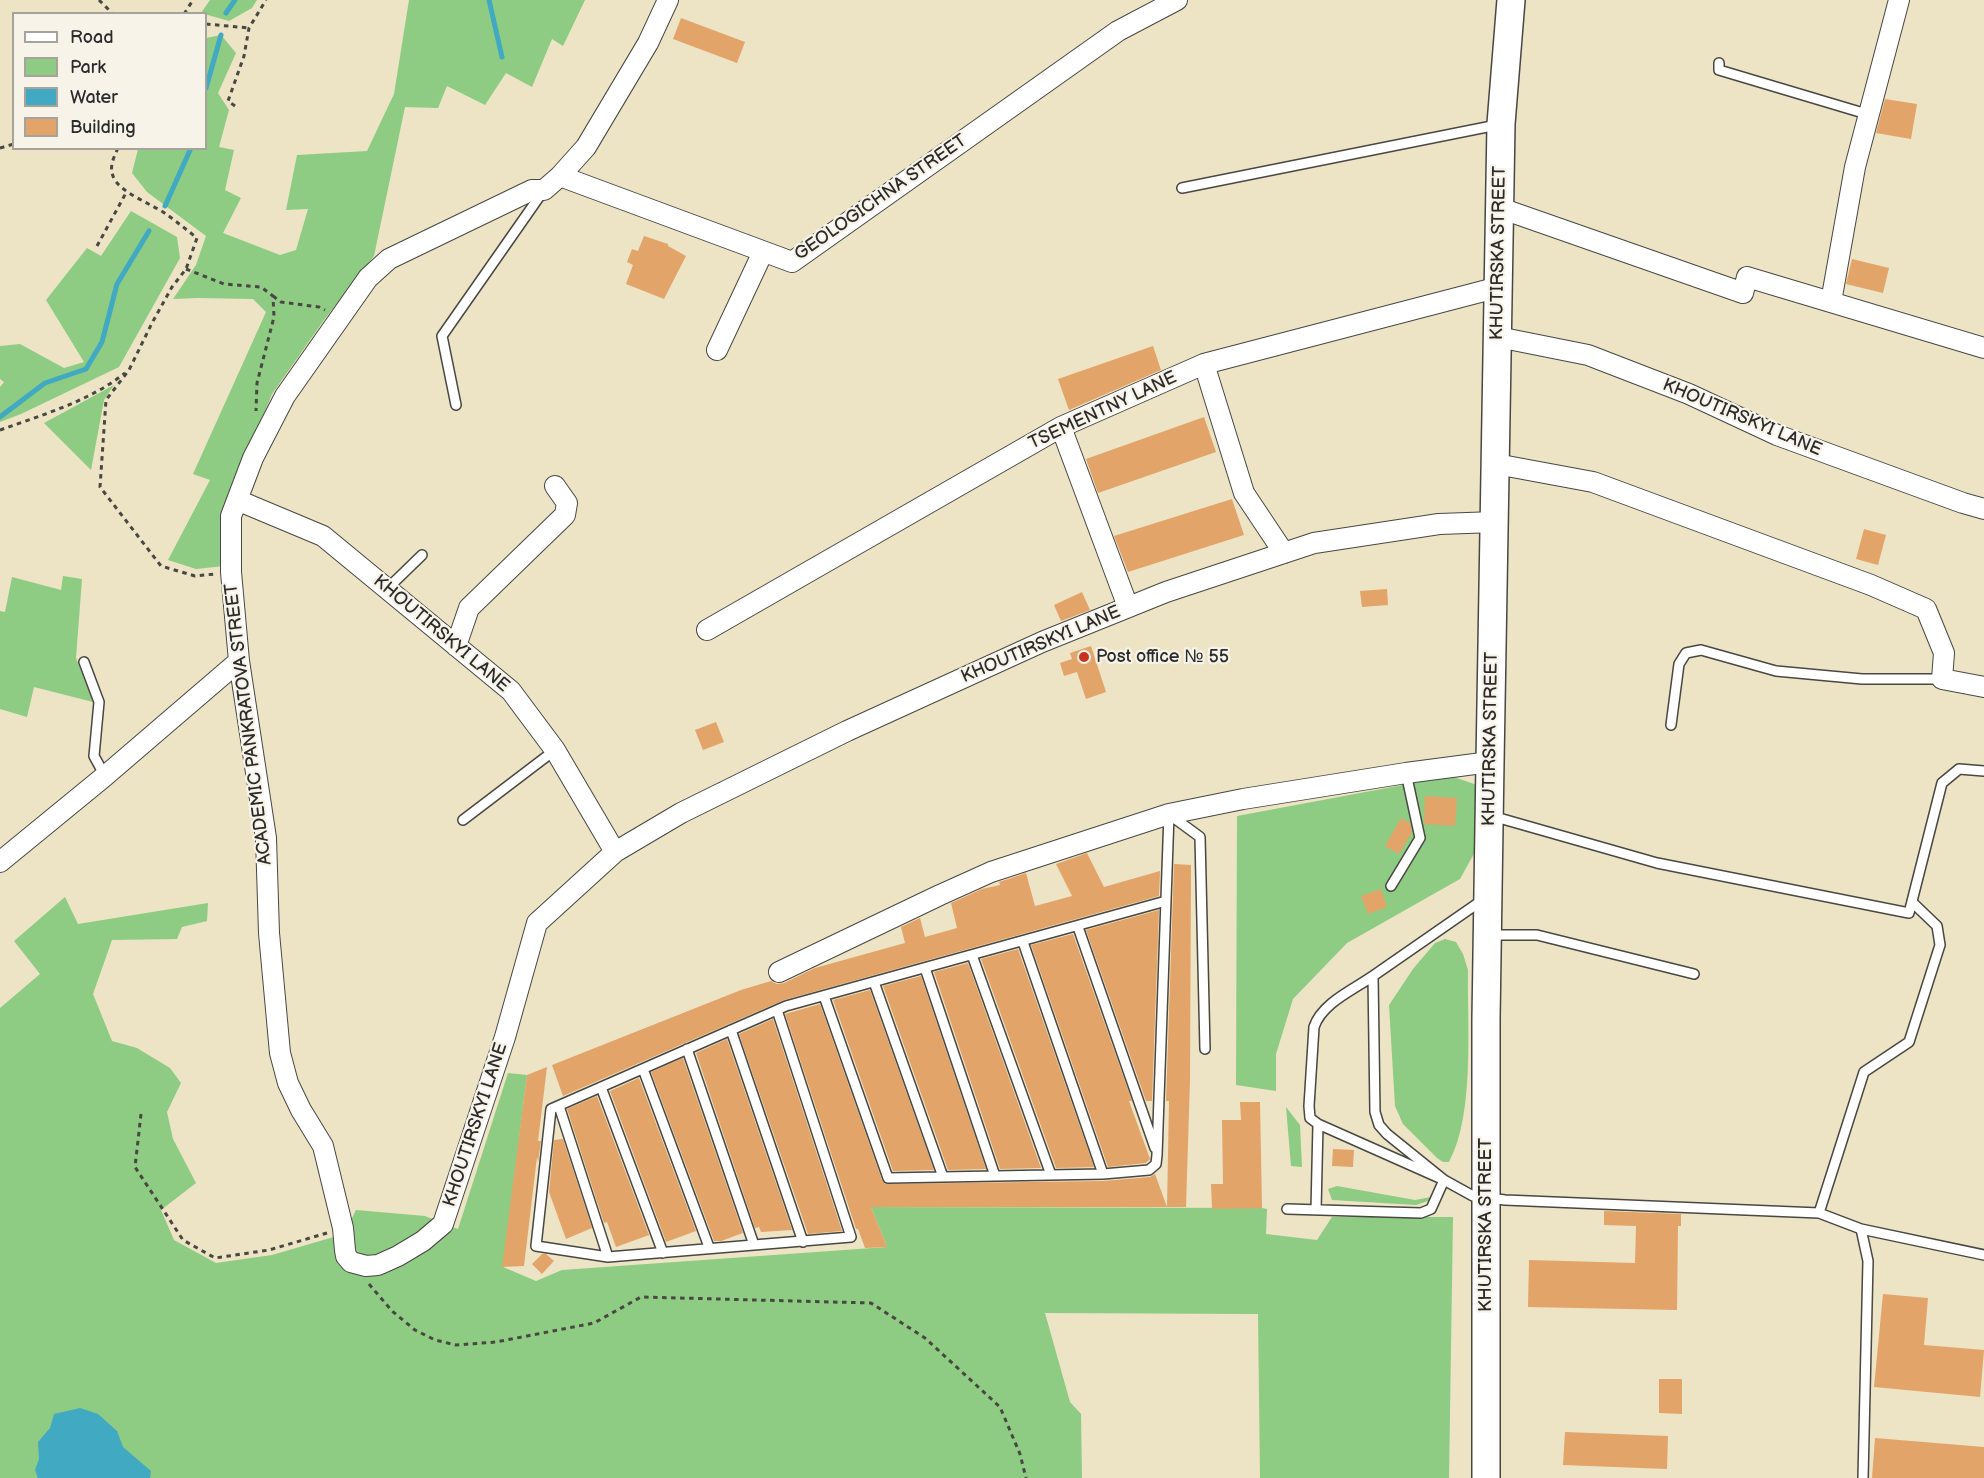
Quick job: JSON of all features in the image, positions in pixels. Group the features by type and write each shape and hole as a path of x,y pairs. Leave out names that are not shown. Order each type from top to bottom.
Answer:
{"main road":[{"name":"KHUTIRSKA STREET","path":"1486,1478 1490,762 1502,124 1510,0"}],"street":[{"name":"ACADEMIC PANKRATOVA STREET","path":"351,1262 346,1256 343,1228 323,1146 288,1083 280,1053 268,933 266,838 239,661 231,572 231,516 253,458 285,396 368,278 389,259 532,190 544,190 560,177 586,147 648,43 668,0"},
{"name":"GEOLOGICHNA STREET","path":"560,177 792,262 1118,31 1178,0"},
{"path":"1832,302 1855,167 1899,0"},
{"path":"1500,208 1743,292 1747,277 1984,348"},
{"path":"717,350 764,252"},
{"name":"TSEMENTNY LANE","path":"707,630 1061,427 1204,364 1499,287"},
{"name":"KHOUTIRSKYI LANE","path":"1498,337 1588,355 1689,394 1777,435 1984,509"},
{"path":"1204,364 1244,493 1284,553"},
{"path":"1061,427 1128,607"},
{"path":"1496,464 1593,482 1871,585 1926,609 1944,652 1942,679 1984,687"},
{"path":"456,646 469,608 565,515 567,503 555,486"},
{"name":"KHOUTIRSKYI LANE","path":"237,500 323,536 511,691 555,750 615,852"},
{"name":"KHOUTIRSKYI LANE","path":"351,1262 366,1266 378,1265 423,1241 443,1224 505,1037 537,923 615,852 681,813 847,731 1041,642 1166,592 1314,543 1439,524 1495,522"},
{"path":"0,862 239,661"},
{"path":"779,972 991,872 1169,814 1243,799 1490,762"}],"lane":[{"path":"1719,63 1719,70 1869,115"},
{"path":"1182,188 1502,124"},
{"path":"456,405 442,336 544,190"},
{"path":"387,589 422,555"},
{"path":"1671,725 1679,664 1686,653 1701,650 1776,671 1862,679 1942,679"},
{"path":"84,662 99,702 94,756 105,776"},
{"path":"463,820 555,750"},
{"path":"1490,815 1669,865 1909,913 1942,783 1959,769 1984,771"},
{"path":"1390,886 1420,838 1406,773"},
{"path":"824,996 888,1178 1103,1174 1149,1170 1156,1164 1157,1155 1169,814"},
{"path":"1169,814 1200,837 1205,1049"},
{"path":"1488,896 1325,1008 1316,1020 1309,1106 1310,1118 1318,1125 1444,1180 1473,1196 1819,1213 1861,1229 1984,1255"},
{"path":"777,1010 851,1237 609,1257 536,1246 551,1109 777,1010 1166,901"},
{"path":"1819,1213 1864,1072 1909,1042 1940,945 1937,926 1912,902"},
{"path":"1078,927 1157,1155"},
{"path":"1488,935 1537,935 1694,975"},
{"path":"1023,942 1103,1174"},
{"path":"972,956 1051,1175"},
{"path":"925,968 996,1176"},
{"path":"1373,976 1375,1112 1379,1125 1444,1180"},
{"path":"874,982 943,1177"},
{"path":"731,1030 803,1242"},
{"path":"687,1049 754,1245"},
{"path":"643,1069 709,1247"},
{"path":"601,1087 663,1253"},
{"path":"559,1106 609,1257"},
{"path":"1316,1210 1318,1125"},
{"path":"1287,1209 1426,1212 1435,1202 1444,1180"},
{"path":"1861,1229 1868,1261 1863,1478"}],"path":[{"path":"99,0 111,12"},
{"path":"235,106 228,100 244,56 249,28 266,0"},
{"path":"207,24 249,28"},
{"path":"117,150 111,164 115,181 127,191 166,214 196,238 186,269 172,287 129,370 106,400 100,487 160,566 195,576 231,572"},
{"path":"97,246 127,191"},
{"path":"186,269 224,284 261,286 281,302 319,307 339,319"},
{"path":"255,415 257,383 274,317 273,296"},
{"path":"0,430 56,410 114,382 129,370"},
{"path":"141,1114 135,1167 183,1240 215,1257 269,1250 343,1228"},
{"path":"351,1262 392,1311 415,1330 435,1340 456,1345 496,1342 594,1323 641,1297 871,1303 925,1338 1000,1407 1020,1454 1026,1478"}],"green space":[{"path":"210,0 257,0 252,8 229,21 202,12"},
{"path":"409,0 585,0 563,46 552,39 532,87 506,73 485,105 447,86 438,108 405,107 374,256 324,320 272,394 232,492 224,566 196,569 168,560 210,480 193,474 266,312 253,299 173,299 196,265 206,236 147,192 132,173 138,150 207,150 207,38 221,35 236,53 218,93 229,110 219,147 234,150 225,190 241,198 223,233 280,255 296,250 308,209 286,210 297,155 367,151 394,94"},
{"path":"131,211 177,237 180,258 119,367 0,422 0,387 4,382 0,379 0,346 20,344 64,368 84,362 46,300 87,248 101,256"},
{"path":"114,385 104,400 91,470 44,423"},
{"path":"63,576 82,579 76,658 93,702 34,687 27,717 0,709 0,611 5,612 12,577 61,590"},
{"path":"1451,776 1477,785 1476,850 1460,879 1347,943 1293,999 1276,1054 1276,1091 1236,1085 1237,816"},
{"path":"65,897 78,924 208,903 207,921 182,927 177,939 112,940 93,994 112,1041 137,1048 170,1068 181,1083 167,1112 173,1139 196,1183 161,1210 174,1240 216,1263 272,1255 344,1234 356,1210 425,1216 458,1229 508,1073 527,1075 503,1267 536,1281 562,1270 887,1247 871,1207 1262,1208 1267,1209 1266,1234 1317,1240 1332,1217 1453,1217 1449,1478 1260,1478 1258,1314 1045,1313 1070,1402 1081,1414 1082,1478 0,1478 0,1008 40,974 14,941"},
{"path":"1445,939 1456,942 1468,970 1466,1095 1463,1119 1449,1162 1443,1162 1437,1158 1403,1124 1395,1106 1389,1005 1413,969 1435,943"},
{"path":"1286,1107 1300,1125 1302,1167 1291,1166"},
{"path":"1337,1186 1415,1200 1431,1197 1431,1200 1416,1205 1332,1200 1328,1189"}],"water":[{"path":"80,1408 98,1414 117,1431 123,1447 151,1471 150,1478 38,1478 35,1470 39,1459 38,1442 50,1428 54,1414"}],"building":[{"path":"681,18 745,42 737,63 673,39"},
{"path":"1885,99 1917,104 1911,139 1876,133"},
{"path":"644,236 668,244 686,256 664,299 626,284 633,265 627,262 632,249 638,251"},
{"path":"1852,259 1889,268 1883,293 1846,284"},
{"path":"1153,346 1161,370 1069,410 1058,379"},
{"path":"1204,417 1216,452 1098,493 1086,459"},
{"path":"1232,499 1244,535 1128,572 1114,536"},
{"path":"1864,529 1886,535 1878,565 1856,559"},
{"path":"1387,589 1388,605 1362,607 1360,591"},
{"path":"1082,592 1090,610 1061,621 1054,605"},
{"path":"1091,646 1106,692 1086,699 1077,672 1064,676 1060,663 1072,659 1070,653"},
{"path":"716,722 724,742 703,750 695,730"},
{"path":"1425,796 1457,798 1455,826 1424,824"},
{"path":"1401,818 1410,823 1412,832 1399,854 1385,846"},
{"path":"1087,853 1104,887 1160,871 1159,896 784,1000 563,1096 552,1065 741,990 771,981 777,984 784,983 815,968 905,943 901,927 920,918 925,937 957,928 951,903 1026,873 1035,906 1072,896 1056,864"},
{"path":"1174,864 1191,865 1190,1080 1186,1207 1167,1207 1169,1101 1166,1101"},
{"path":"1381,889 1387,907 1368,914 1361,896"},
{"path":"1159,910 1152,1101 1146,1101 1086,930"},
{"path":"1073,934 1132,1101 1129,1101 1150,1159 1146,1163 1108,1167 1031,945"},
{"path":"1018,949 1094,1167 1056,1168 981,959"},
{"path":"968,963 1041,1168 1000,1169 934,972"},
{"path":"921,976 986,1169 948,1170 883,986"},
{"path":"870,990 934,1170 893,1171 833,1000"},
{"path":"820,1004 885,1184 1103,1181 1150,1177 1155,1174 1167,1207 871,1207 887,1247 865,1248 858,1229 856,1229 785,1014"},
{"path":"773,1019 842,1231 808,1234 739,1034"},
{"path":"727,1039 792,1230 761,1232 759,1227 755,1228 696,1053"},
{"path":"683,1058 743,1233 721,1241 714,1241 651,1072"},
{"path":"547,1067 538,1141 541,1141 538,1162 537,1157 524,1266 502,1267 527,1075"},
{"path":"639,1078 696,1231 666,1242 610,1091"},
{"path":"597,1096 649,1235 616,1247 607,1222 604,1223 567,1109"},
{"path":"1240,1102 1260,1102 1262,1208 1212,1209 1211,1184 1223,1184 1222,1120 1241,1120"},
{"path":"563,1139 592,1228 566,1239 549,1192 554,1140"},
{"path":"1333,1149 1354,1150 1353,1167 1332,1166"},
{"path":"1604,1211 1681,1214 1681,1226 1678,1226 1677,1310 1528,1307 1529,1260 1635,1263 1636,1226 1604,1225"},
{"path":"542,1254 546,1254 554,1261 542,1274 532,1264"},
{"path":"1883,1294 1928,1298 1924,1345 1984,1350 1980,1397 1874,1387"},
{"path":"1659,1379 1682,1379 1682,1414 1659,1413"},
{"path":"1565,1432 1668,1436 1667,1469 1563,1465"},
{"path":"1875,1438 1984,1447 1984,1478 1872,1478"}],"waterway":[{"path":"226,13 235,0"},
{"path":"489,0 502,57"},
{"path":"207,84 221,35"},
{"path":"165,206 190,150"},
{"path":"0,417 45,383 86,369 102,342 117,284 149,231"}],"place":[{"name":"Post office № 55","path":"1084,657"}]}
